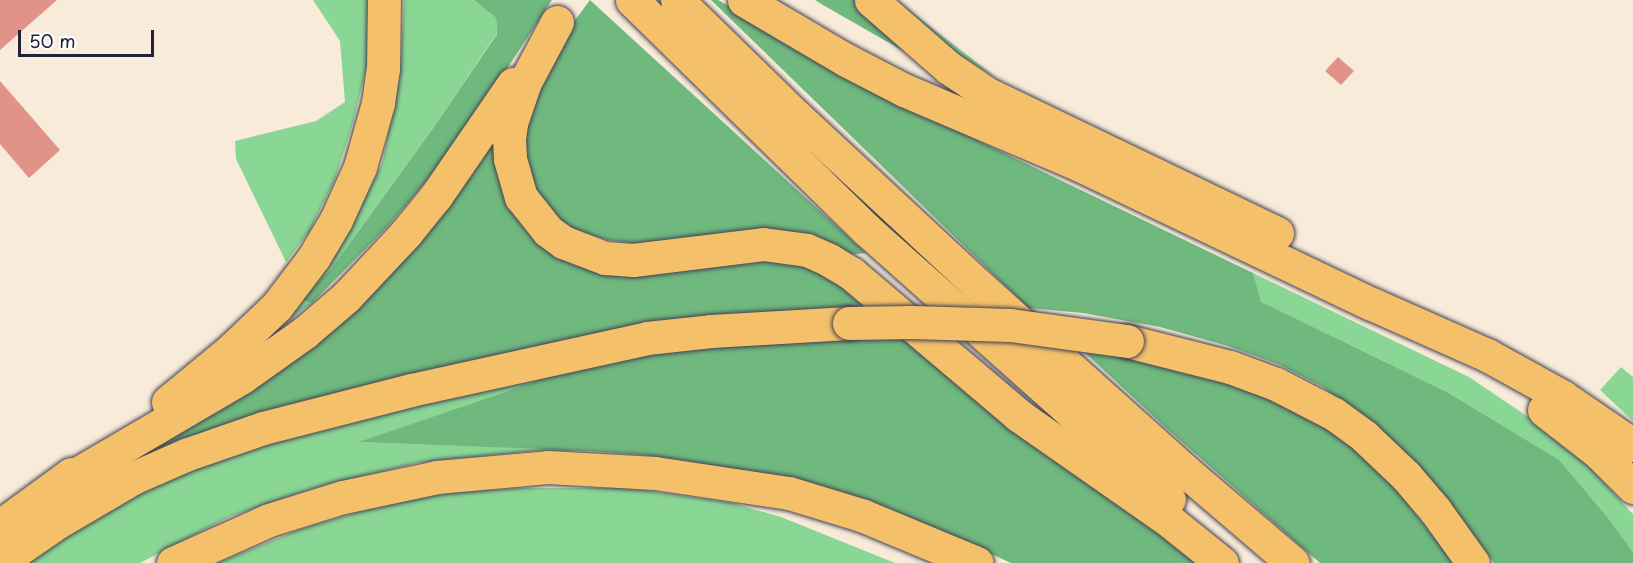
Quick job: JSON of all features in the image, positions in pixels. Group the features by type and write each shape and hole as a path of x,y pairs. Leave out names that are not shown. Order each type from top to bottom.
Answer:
{"highway":[{"path":"0,526 160,409 232,349 277,306 314,257 350,191 370,135 383,69 384,0"},
{"path":"632,0 868,231 1008,358 1244,563"},
{"path":"677,0 796,116 969,277 1184,470 1293,563"},
{"path":"744,0 846,60 897,86 1080,165 1372,304 1487,355 1563,397 1633,443"},
{"path":"785,0 909,75 1080,165"},
{"path":"871,0 949,68 986,93 1511,346 1578,387 1619,424 1633,443"},
{"path":"53,488 242,377 304,333 346,297 406,233 436,196 564,11"},
{"path":"564,11 525,82 511,123 509,139 510,159 521,197 548,231 563,242 605,258 633,260 763,244 807,250 829,260 852,274 1018,415 1172,522 1222,563"},
{"path":"1372,304 1551,415 1599,453 1633,487"},
{"path":"0,562 66,517 133,478 188,454 263,429 423,387 647,338 703,331 912,322 1010,325 1127,341 1239,370 1301,396 1334,414 1364,436 1406,476 1435,510 1473,563"},
{"path":"174,563 244,530 290,512 367,491 437,477 548,467 613,469 768,490 817,501 864,516 977,563"},
{"path":"675,477 830,522 874,538 925,563"}],"green space":[{"path":"313,0 369,0 372,44 353,123 335,179 310,230 286,262 236,159 235,141 316,121 345,102 340,41"},
{"path":"404,0 474,0 496,18 497,33 434,127 331,269 301,300 312,303 277,328 349,225 382,164 400,76"},
{"path":"474,0 552,0 456,146 388,226 312,303 301,300 331,269 434,127 497,34 496,18"},
{"path":"590,0 866,253 848,255 660,247 608,240 567,228 534,193 520,151 526,114 547,58"},
{"path":"711,0 718,0 894,100 1253,273 1261,302 1447,392 1559,460 1609,519 1633,552 1633,563 1494,563 1463,521 1371,424 1323,387 1280,365 1228,346 1160,327 1083,313 1028,308"},
{"path":"815,0 855,0 933,68 823,5"},
{"path":"887,0 896,0 997,78 914,27"},
{"path":"496,130 544,244 807,260 868,306 724,316 122,465 261,377"},
{"path":"1253,273 1469,377 1568,444 1633,514 1633,552 1609,519 1558,460 1447,392 1260,302"},
{"path":"909,336 1205,563 1011,563 950,535 724,467 644,455 359,442 560,373 646,355 739,343"},
{"path":"1080,348 1158,356 1259,388 1318,421 1380,469 1455,563 1320,563 1165,427"},
{"path":"1621,367 1633,377 1633,421 1600,390"},
{"path":"560,373 361,442 590,451 533,451 416,463 311,489 229,517 140,563 17,563 75,526 169,478 246,450 335,424"},
{"path":"523,488 628,488 732,503 781,517 895,563 217,563 298,530 371,508 453,492"}],"building":[{"path":"0,0 57,0 0,50"},
{"path":"1338,57 1354,71 1341,85 1325,71"},
{"path":"0,81 60,150 29,178 0,144"}]}
